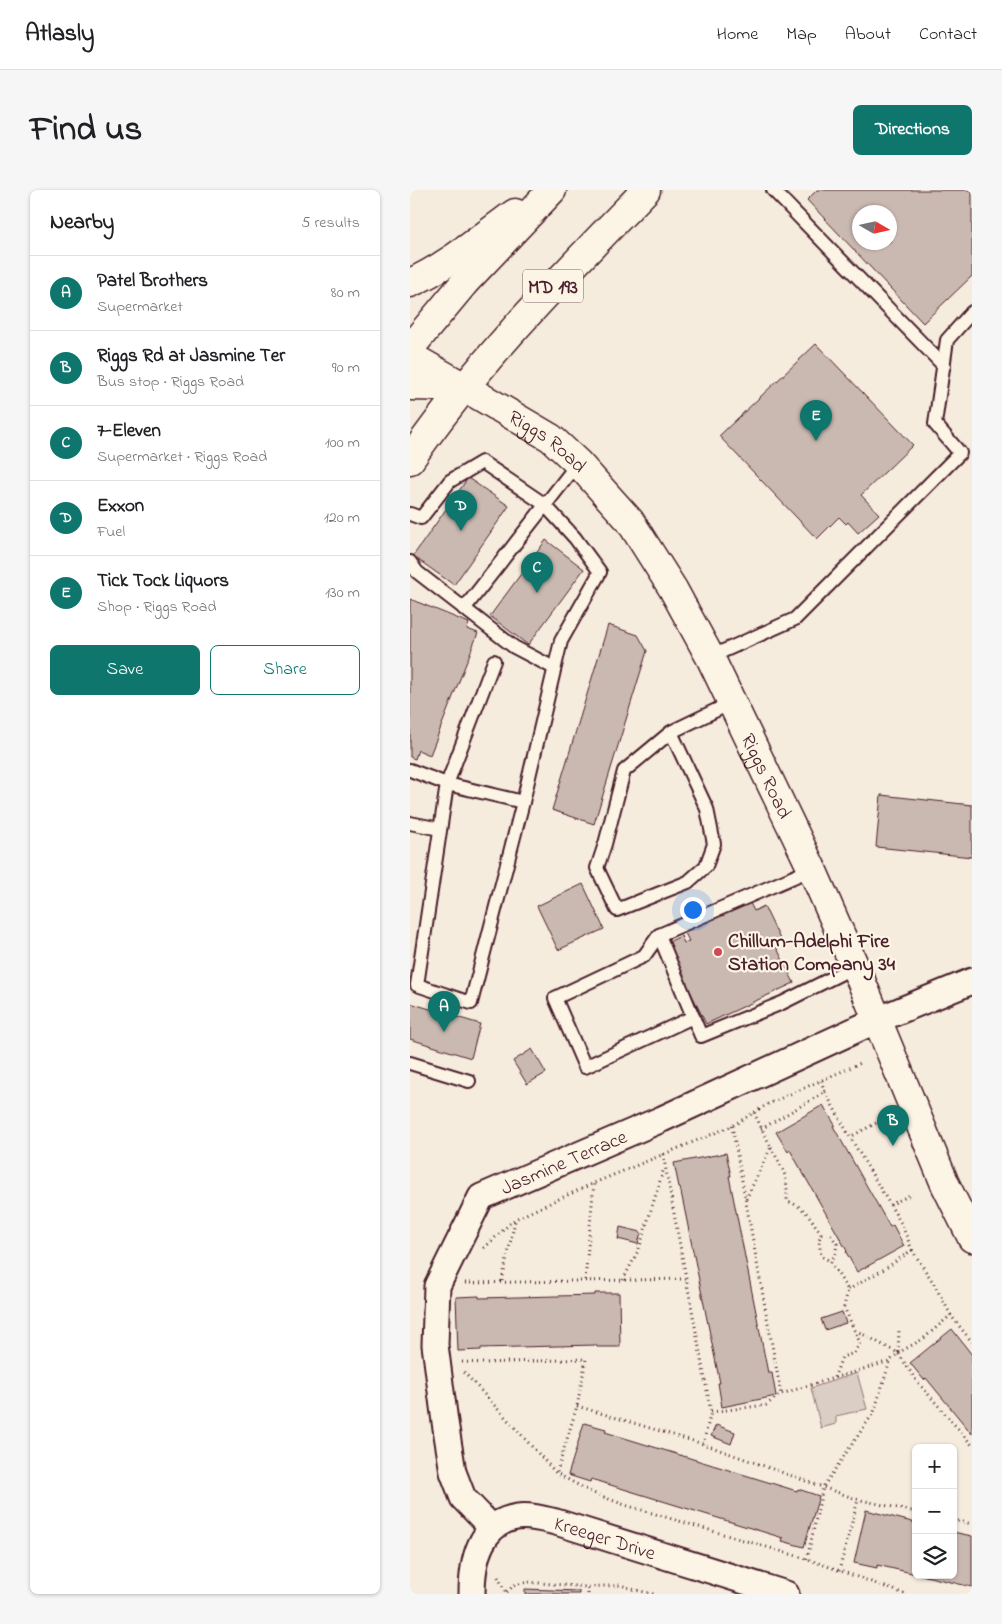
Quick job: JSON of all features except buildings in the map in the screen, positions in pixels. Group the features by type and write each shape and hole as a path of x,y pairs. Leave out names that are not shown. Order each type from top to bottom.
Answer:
{"main road":[{"path":"410,283 453,257 547,190"},
{"path":"410,348 465,282 552,190"},
{"name":"MD 193","path":"410,460 464,387 536,304 646,190"},
{"name":"Riggs Road","path":"410,356 551,438 578,463 630,521 673,589 710,657 812,869 945,1184 972,1238"},
{"name":"Riggs Road","path":"410,386 464,387"}],"street":[{"name":"Jasmine Terrace","path":"492,1528 463,1498 453,1472 435,1345 437,1286 481,1197 662,1120 877,1020 972,982"},
{"name":"Kreeger Drive","path":"492,1528 505,1520 518,1516 534,1517 556,1522 786,1594"},
{"path":"472,1594 474,1560 481,1542 492,1528"}],"lane":[{"path":"773,190 944,366"},
{"path":"710,657 795,619 960,453 935,424 947,340 972,312"},
{"path":"410,514 421,518 450,481 482,462 544,504 574,538 600,572 561,641 523,802 470,1003 417,985 447,784 494,661"},
{"path":"464,609 544,504 578,463"},
{"path":"410,562 417,572 514,647 554,668"},
{"path":"670,732 707,809 714,844 706,866 688,882 617,910 597,868 624,771 670,732 731,703"},
{"path":"410,770 447,784 523,802"},
{"path":"410,823 440,830"},
{"path":"693,1016 585,1067 554,998 644,956 659,935 812,869"},
{"path":"659,935 701,1036 782,1003 854,967"},
{"path":"410,1063 469,1080"}],"path":[{"path":"479,1253 515,1219 594,1183 732,1126 768,1104 863,1062"},
{"path":"822,1081 825,1092 902,1225 912,1250 951,1315 972,1342"},
{"path":"761,1129 825,1092"},
{"path":"754,1113 786,1175 788,1183 787,1201 798,1205 809,1216 821,1234"},
{"path":"850,1137 882,1120"},
{"path":"732,1126 781,1394"},
{"path":"746,1199 771,1147"},
{"path":"662,1154 711,1412 703,1444"},
{"path":"624,1280 639,1249 665,1166"},
{"path":"585,1280 594,1183"},
{"path":"890,1205 910,1195"},
{"path":"502,1281 515,1219"},
{"path":"821,1234 819,1240 821,1256 830,1261 848,1290 844,1307 860,1343 854,1353 842,1357 834,1378"},
{"path":"821,1234 831,1235 838,1244 835,1256 830,1261"},
{"path":"848,1290 912,1250"},
{"path":"460,1283 686,1279"},
{"path":"711,1412 766,1405 781,1394 890,1360 923,1339 951,1315"},
{"path":"854,1329 898,1354 916,1380 972,1445"},
{"path":"898,1354 899,1330"},
{"path":"454,1361 484,1364 586,1359 577,1406 556,1473"},
{"path":"807,1559 823,1487 874,1412 890,1360"},
{"path":"460,1368 556,1473 593,1493 625,1505 807,1559 905,1594"},
{"path":"577,1406 703,1444 858,1500 912,1511"},
{"path":"839,1571 858,1500"},
{"path":"957,1521 972,1524"},
{"path":"507,1592 514,1585 527,1582 588,1587 621,1585 634,1592 654,1594"},
{"path":"588,1587 588,1594"}],"shaded area":[{"path":"857,1373 867,1409 836,1416 836,1424 821,1428 811,1388"}],"place":[{"name":"Tick Tock Liquors","path":"816,441"},
{"name":"Exxon","path":"461,531"},
{"name":"7-Eleven","path":"537,593"},
{"name":"Chillum-Adelphi Fire Station Company 34","path":"718,952"},
{"name":"Patel Brothers","path":"444,1032"},
{"name":"Riggs Rd at Jasmine Ter","path":"893,1146"}]}
